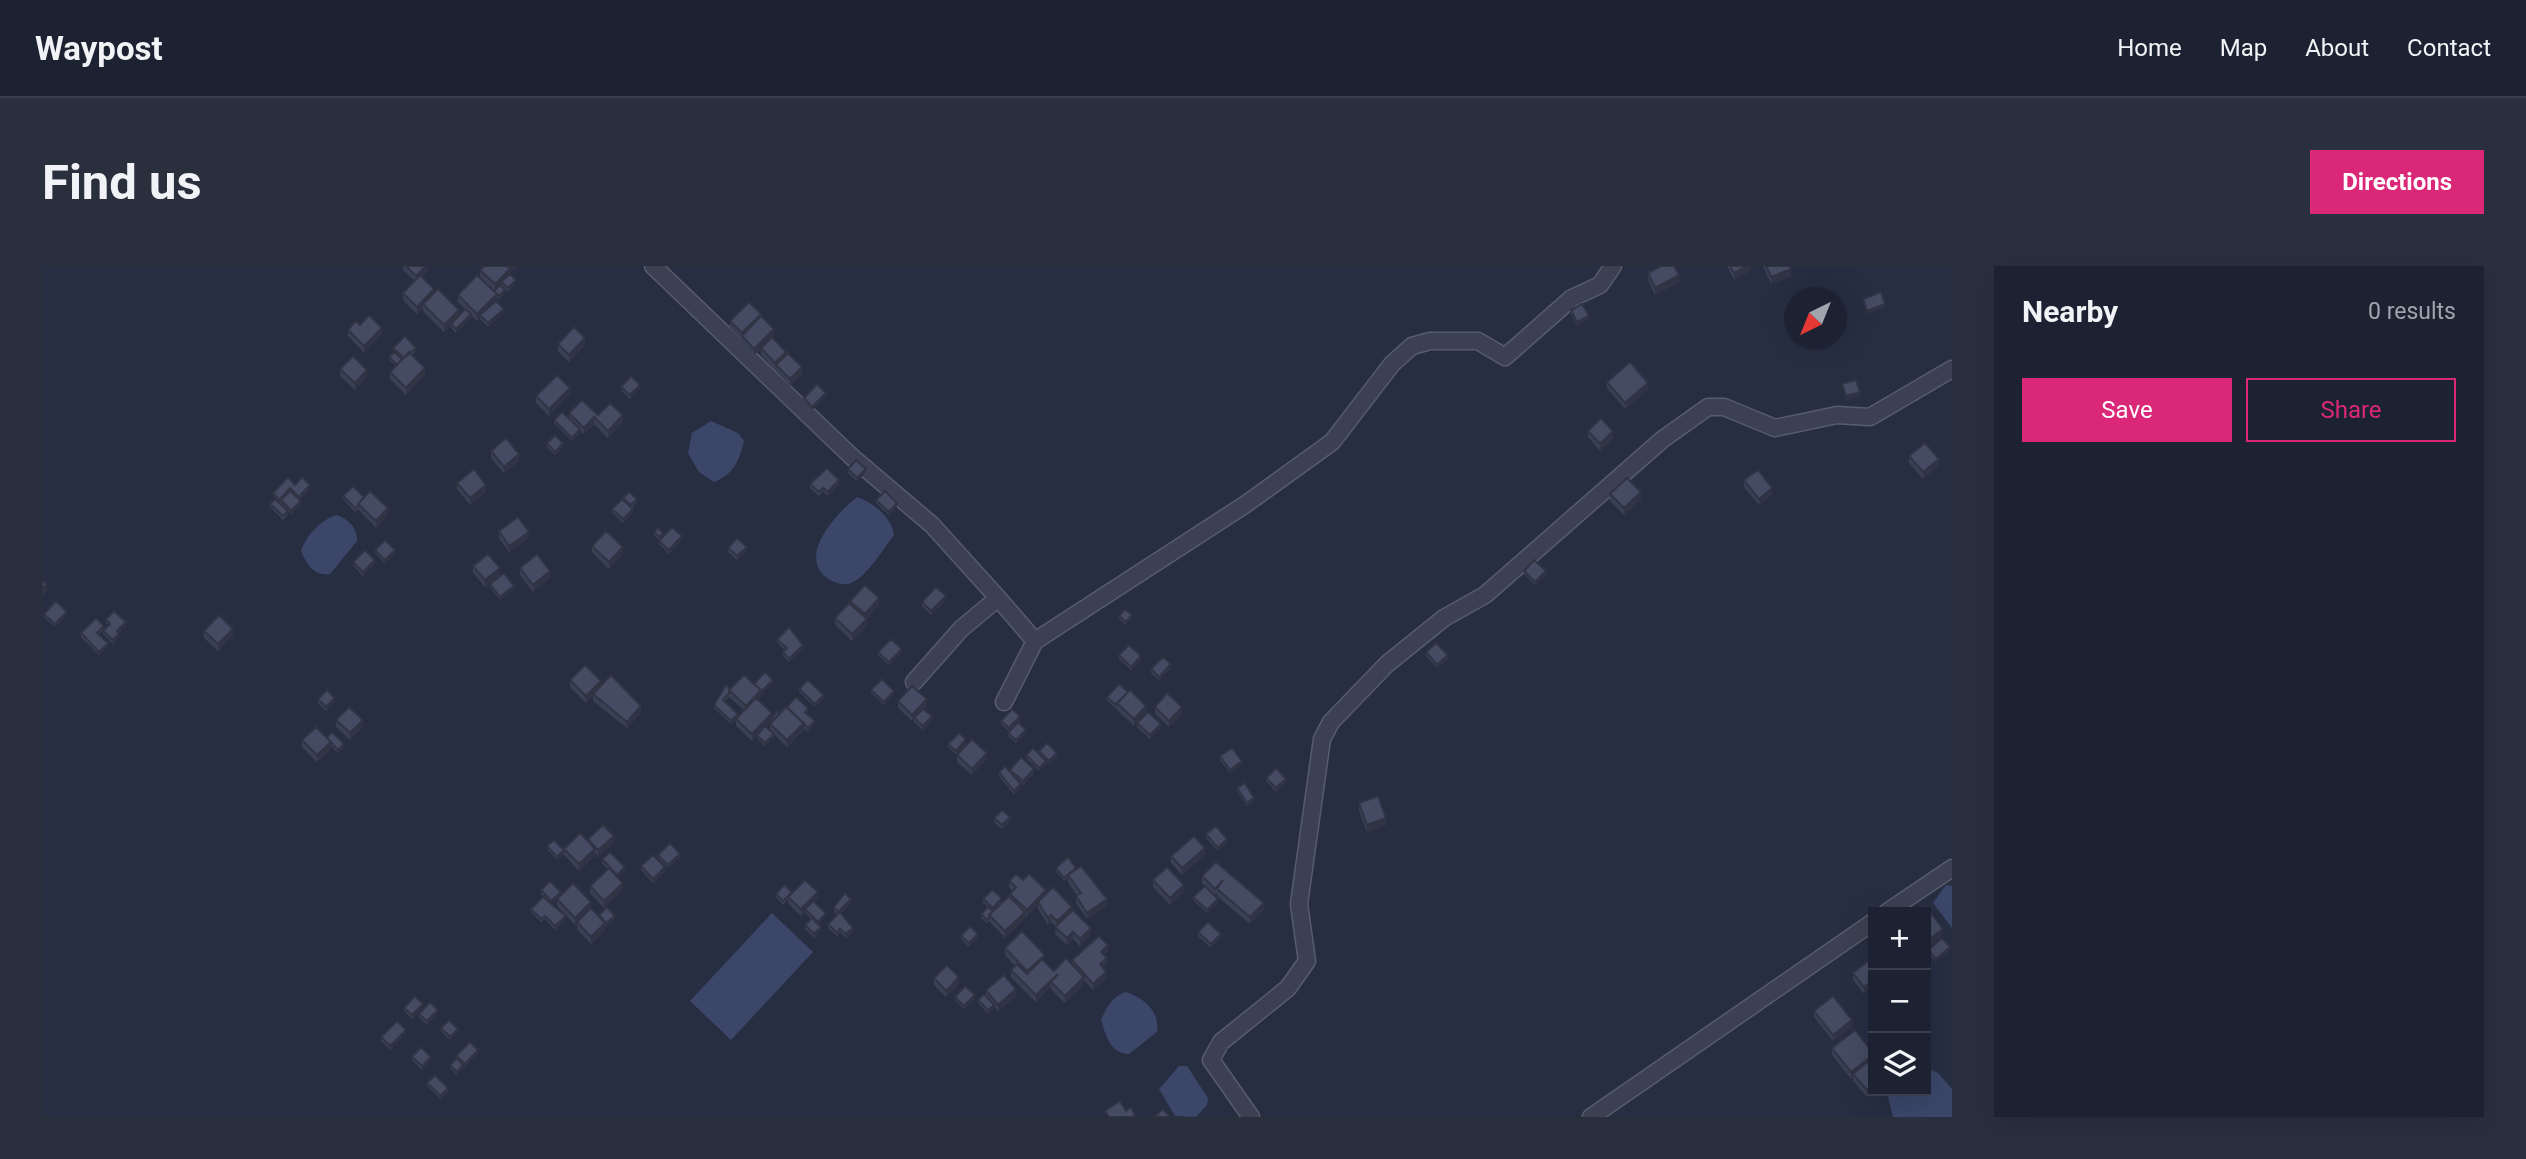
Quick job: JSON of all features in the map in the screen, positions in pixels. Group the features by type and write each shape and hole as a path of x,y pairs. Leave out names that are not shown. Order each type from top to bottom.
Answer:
{"street":[{"path":"653,266 852,457 932,525 1035,640"},
{"path":"1004,702 1035,640 1246,504 1332,442 1392,364 1412,346 1430,341 1478,341 1505,357 1573,298 1600,285 1613,266"},
{"path":"1251,1117 1211,1060 1220,1042 1288,988 1307,961 1298,904 1322,739 1331,722 1387,664 1444,618 1485,595 1663,439 1708,407 1724,407 1775,428 1837,415 1870,417 1952,369"},
{"path":"914,682 961,629 998,598"},
{"path":"1894,907 1952,868"},
{"path":"1591,1117 1868,925"}],"water":[{"path":"711,421 738,433 744,441 735,466 714,482 699,472 688,453 692,433"},
{"path":"857,497 881,512 890,523 894,535 863,575 851,583 840,584 820,571 816,560 817,548 830,524"},
{"path":"337,515 352,525 357,541 330,574 320,573 309,565 301,551 315,529 325,520"},
{"path":"1946,885 1952,886 1952,928 1933,903"},
{"path":"772,913 813,952 731,1040 690,1001"},
{"path":"1126,992 1150,1007 1157,1025 1157,1032 1129,1054 1113,1047 1101,1020 1114,999"},
{"path":"1179,1066 1187,1066 1208,1098 1207,1105 1196,1117 1175,1116 1159,1089"},
{"path":"1931,1070 1938,1073 1952,1089 1952,1117 1893,1117 1888,1097 1931,1096"}],"building":[{"path":"406,266 426,266 416,276"},
{"path":"484,266 507,266 510,269 495,284 480,270"},
{"path":"1661,266 1674,266 1679,275 1655,288 1648,273"},
{"path":"1730,266 1747,266 1734,273"},
{"path":"1766,266 1790,266 1791,269 1771,277"},
{"path":"510,274 516,280 508,288 501,282"},
{"path":"420,275 434,289 417,307 403,293"},
{"path":"477,275 497,294 477,314 458,295"},
{"path":"500,285 505,290 499,296 494,291"},
{"path":"438,289 459,310 444,325 423,304"},
{"path":"1881,292 1885,304 1867,311 1863,299"},
{"path":"496,301 504,309 488,323 480,315"},
{"path":"749,302 761,314 742,333 730,321"},
{"path":"1582,304 1589,316 1577,322 1571,310"},
{"path":"465,309 471,314 456,329 451,324"},
{"path":"369,315 382,328 364,346 348,330 356,321 360,325"},
{"path":"761,316 774,329 754,349 742,336"},
{"path":"574,327 585,338 569,355 558,344"},
{"path":"405,336 416,348 404,358 393,348"},
{"path":"772,337 786,352 775,363 761,348"},
{"path":"394,352 402,359 397,365 389,357"},
{"path":"409,352 425,368 406,388 390,372"},
{"path":"788,353 802,367 790,379 776,365"},
{"path":"353,356 367,370 355,383 340,369"},
{"path":"1630,362 1648,383 1625,403 1607,382"},
{"path":"557,375 570,388 549,409 536,396"},
{"path":"631,376 640,385 630,395 621,387"},
{"path":"1856,380 1860,392 1846,396 1842,384"},
{"path":"817,384 826,393 812,407 804,398"},
{"path":"582,400 598,415 610,403 623,415 608,431 594,417 584,428 569,413"},
{"path":"562,412 580,429 572,438 554,420"},
{"path":"1601,418 1613,431 1600,444 1588,431"},
{"path":"555,435 563,443 555,452 547,443"},
{"path":"506,438 519,454 504,467 491,451"},
{"path":"1925,443 1939,459 1923,472 1909,456"},
{"path":"856,460 866,469 857,478 848,469"},
{"path":"827,468 839,480 828,492 823,488 819,492 810,484"},
{"path":"474,469 486,485 470,498 457,483"},
{"path":"1758,470 1772,488 1759,499 1744,480"},
{"path":"288,477 295,485 302,477 310,485 299,497 290,488 279,500 273,493"},
{"path":"1627,478 1641,492 1624,508 1610,494"},
{"path":"353,486 364,497 355,508 343,496"},
{"path":"290,491 301,501 291,511 281,500"},
{"path":"370,491 388,508 376,521 358,504"},
{"path":"885,491 897,503 889,512 876,500"},
{"path":"629,492 637,499 631,505 623,498"},
{"path":"275,499 288,511 283,516 270,504"},
{"path":"622,499 633,509 623,519 612,509"},
{"path":"518,517 529,532 509,546 499,531"},
{"path":"672,527 682,536 669,550 659,541"},
{"path":"658,528 663,533 660,537 654,532"},
{"path":"606,531 623,547 609,562 592,546"},
{"path":"737,538 747,547 737,556 728,548"},
{"path":"385,540 395,550 385,560 375,550"},
{"path":"365,550 375,560 363,572 353,562"},
{"path":"488,554 500,568 485,580 473,566"},
{"path":"537,554 550,571 533,585 520,568"},
{"path":"1534,560 1546,571 1535,582 1524,571"},
{"path":"504,573 514,586 500,597 490,584"},
{"path":"865,585 879,598 865,614 850,601"},
{"path":"936,587 946,596 931,611 922,602"},
{"path":"56,601 67,612 55,624 44,614"},
{"path":"849,603 867,619 852,634 835,618"},
{"path":"1125,609 1132,615 1126,622 1119,616"},
{"path":"114,611 126,622 113,640 103,631 110,624 106,619"},
{"path":"219,615 233,629 218,644 204,631"},
{"path":"96,618 104,626 97,633 108,643 99,652 81,633"},
{"path":"789,627 803,645 789,659 783,652 787,648 777,640"},
{"path":"891,639 902,649 889,662 878,652"},
{"path":"1436,643 1448,655 1437,665 1426,652"},
{"path":"1129,645 1141,656 1131,667 1119,655"},
{"path":"1163,657 1171,664 1159,677 1151,669"},
{"path":"585,665 601,681 586,696 570,680"},
{"path":"765,672 773,680 761,692 754,684"},
{"path":"611,675 641,706 627,722 593,694"},
{"path":"744,675 761,690 746,706 729,690"},
{"path":"882,679 894,691 884,702 871,690"},
{"path":"808,680 824,695 815,704 799,689"},
{"path":"1119,684 1128,692 1116,705 1107,697"},
{"path":"726,685 730,689 723,700 738,714 731,721 714,705"},
{"path":"912,686 927,699 912,715 898,701"},
{"path":"327,690 335,698 326,707 318,699"},
{"path":"1130,690 1146,706 1134,719 1117,703"},
{"path":"1167,693 1182,707 1169,721 1155,707"},
{"path":"796,697 808,708 805,712 815,721 808,728 787,707"},
{"path":"756,698 772,713 752,734 736,719"},
{"path":"349,707 363,720 350,733 336,720"},
{"path":"786,707 804,723 787,740 770,724"},
{"path":"923,709 932,716 923,726 914,718"},
{"path":"1012,709 1020,716 1009,728 1001,721"},
{"path":"1148,712 1161,724 1150,735 1137,723"},
{"path":"1018,722 1026,730 1016,740 1008,733"},
{"path":"765,726 774,734 765,743 757,735"},
{"path":"316,727 331,742 317,755 302,740"},
{"path":"332,732 344,744 338,750 327,738"},
{"path":"959,733 966,739 956,751 948,744"},
{"path":"972,739 987,753 972,769 957,755"},
{"path":"1047,743 1057,753 1049,761 1039,751"},
{"path":"1033,748 1046,761 1039,768 1026,755"},
{"path":"1232,748 1242,761 1230,770 1220,756"},
{"path":"1021,757 1034,769 1023,781 1010,770"},
{"path":"1005,766 1021,784 1014,791 999,772"},
{"path":"1276,768 1286,779 1276,788 1266,778"},
{"path":"1245,783 1254,798 1247,803 1237,788"},
{"path":"1378,796 1386,818 1367,825 1359,803"},
{"path":"1002,810 1010,817 1002,825 994,818"},
{"path":"603,825 614,836 598,850 588,839"},
{"path":"1216,826 1227,839 1218,848 1206,834"},
{"path":"580,833 595,849 579,864 564,849"},
{"path":"1194,836 1205,848 1182,868 1171,856"},
{"path":"554,840 564,850 557,857 547,846"},
{"path":"670,843 680,854 668,865 658,855"},
{"path":"610,852 625,867 617,875 602,859"},
{"path":"653,855 665,867 653,879 641,866"},
{"path":"1068,857 1076,868 1064,878 1056,868"},
{"path":"1216,862 1264,903 1250,917 1217,889 1223,880 1215,889 1202,876"},
{"path":"1081,866 1107,899 1087,913 1076,896 1081,893 1068,875"},
{"path":"1167,867 1184,885 1170,898 1153,880"},
{"path":"609,868 623,883 604,901 590,886"},
{"path":"1016,874 1023,880 1029,874 1046,890 1027,910 1010,894 1016,887 1009,881"},
{"path":"805,880 818,892 801,909 788,897"},
{"path":"550,881 561,892 551,901 541,890"},
{"path":"573,883 591,902 575,918 557,899"},
{"path":"784,885 792,892 783,901 776,894"},
{"path":"1205,886 1218,899 1207,910 1193,897"},
{"path":"1053,887 1072,907 1057,921 1051,915 1048,918 1038,902"},
{"path":"992,890 1002,898 993,908 983,899"},
{"path":"845,893 851,899 838,912 834,907"},
{"path":"1009,896 1025,912 1005,931 989,915"},
{"path":"543,897 566,916 555,926 545,916 541,919 531,909"},
{"path":"813,901 826,913 818,922 805,909"},
{"path":"607,907 615,916 606,923 599,915"},
{"path":"988,907 993,911 987,920 981,914"},
{"path":"591,908 605,923 591,937 577,922"},
{"path":"1073,910 1091,928 1080,939 1073,932 1067,938 1055,927"},
{"path":"840,912 853,928 846,934 840,929 837,933 828,924"},
{"path":"1931,913 1943,929 1931,938"},
{"path":"812,918 821,927 814,934 805,925"},
{"path":"1208,922 1221,934 1211,944 1198,932"},
{"path":"970,926 978,934 969,943 961,936"},
{"path":"1022,931 1045,955 1027,971 1005,948"},
{"path":"1099,936 1108,945 1101,952 1107,958 1100,964 1106,972 1093,984 1072,960"},
{"path":"1942,938 1950,947 1936,959 1931,953 1931,947"},
{"path":"1066,958 1084,977 1065,996 1051,982 1058,974 1036,995 1011,970 1017,964 1027,974 1042,959 1054,971"},
{"path":"1868,961 1868,984 1864,987 1853,973"},
{"path":"947,965 959,977 946,991 934,978"},
{"path":"1004,975 1016,989 998,1005 986,990"},
{"path":"965,986 975,995 964,1006 955,997"},
{"path":"984,994 994,1005 988,1010 978,1000"},
{"path":"415,996 423,1004 412,1015 404,1008"},
{"path":"1833,996 1852,1020 1833,1035 1814,1011"},
{"path":"430,1002 438,1010 427,1021 419,1014"},
{"path":"449,1020 458,1029 450,1037 441,1028"},
{"path":"397,1021 406,1030 390,1046 381,1037"},
{"path":"1855,1030 1868,1047 1868,1059 1851,1072 1832,1048"},
{"path":"470,1042 478,1050 465,1064 456,1056"},
{"path":"421,1047 431,1057 422,1066 412,1057"},
{"path":"457,1058 463,1065 457,1072 450,1065"},
{"path":"1867,1062 1867,1090 1853,1074"},
{"path":"435,1075 448,1088 441,1096 427,1083"},
{"path":"1120,1101 1126,1111 1131,1107 1135,1115 1109,1117 1105,1111"},
{"path":"1163,1109 1170,1117 1154,1117"}]}
